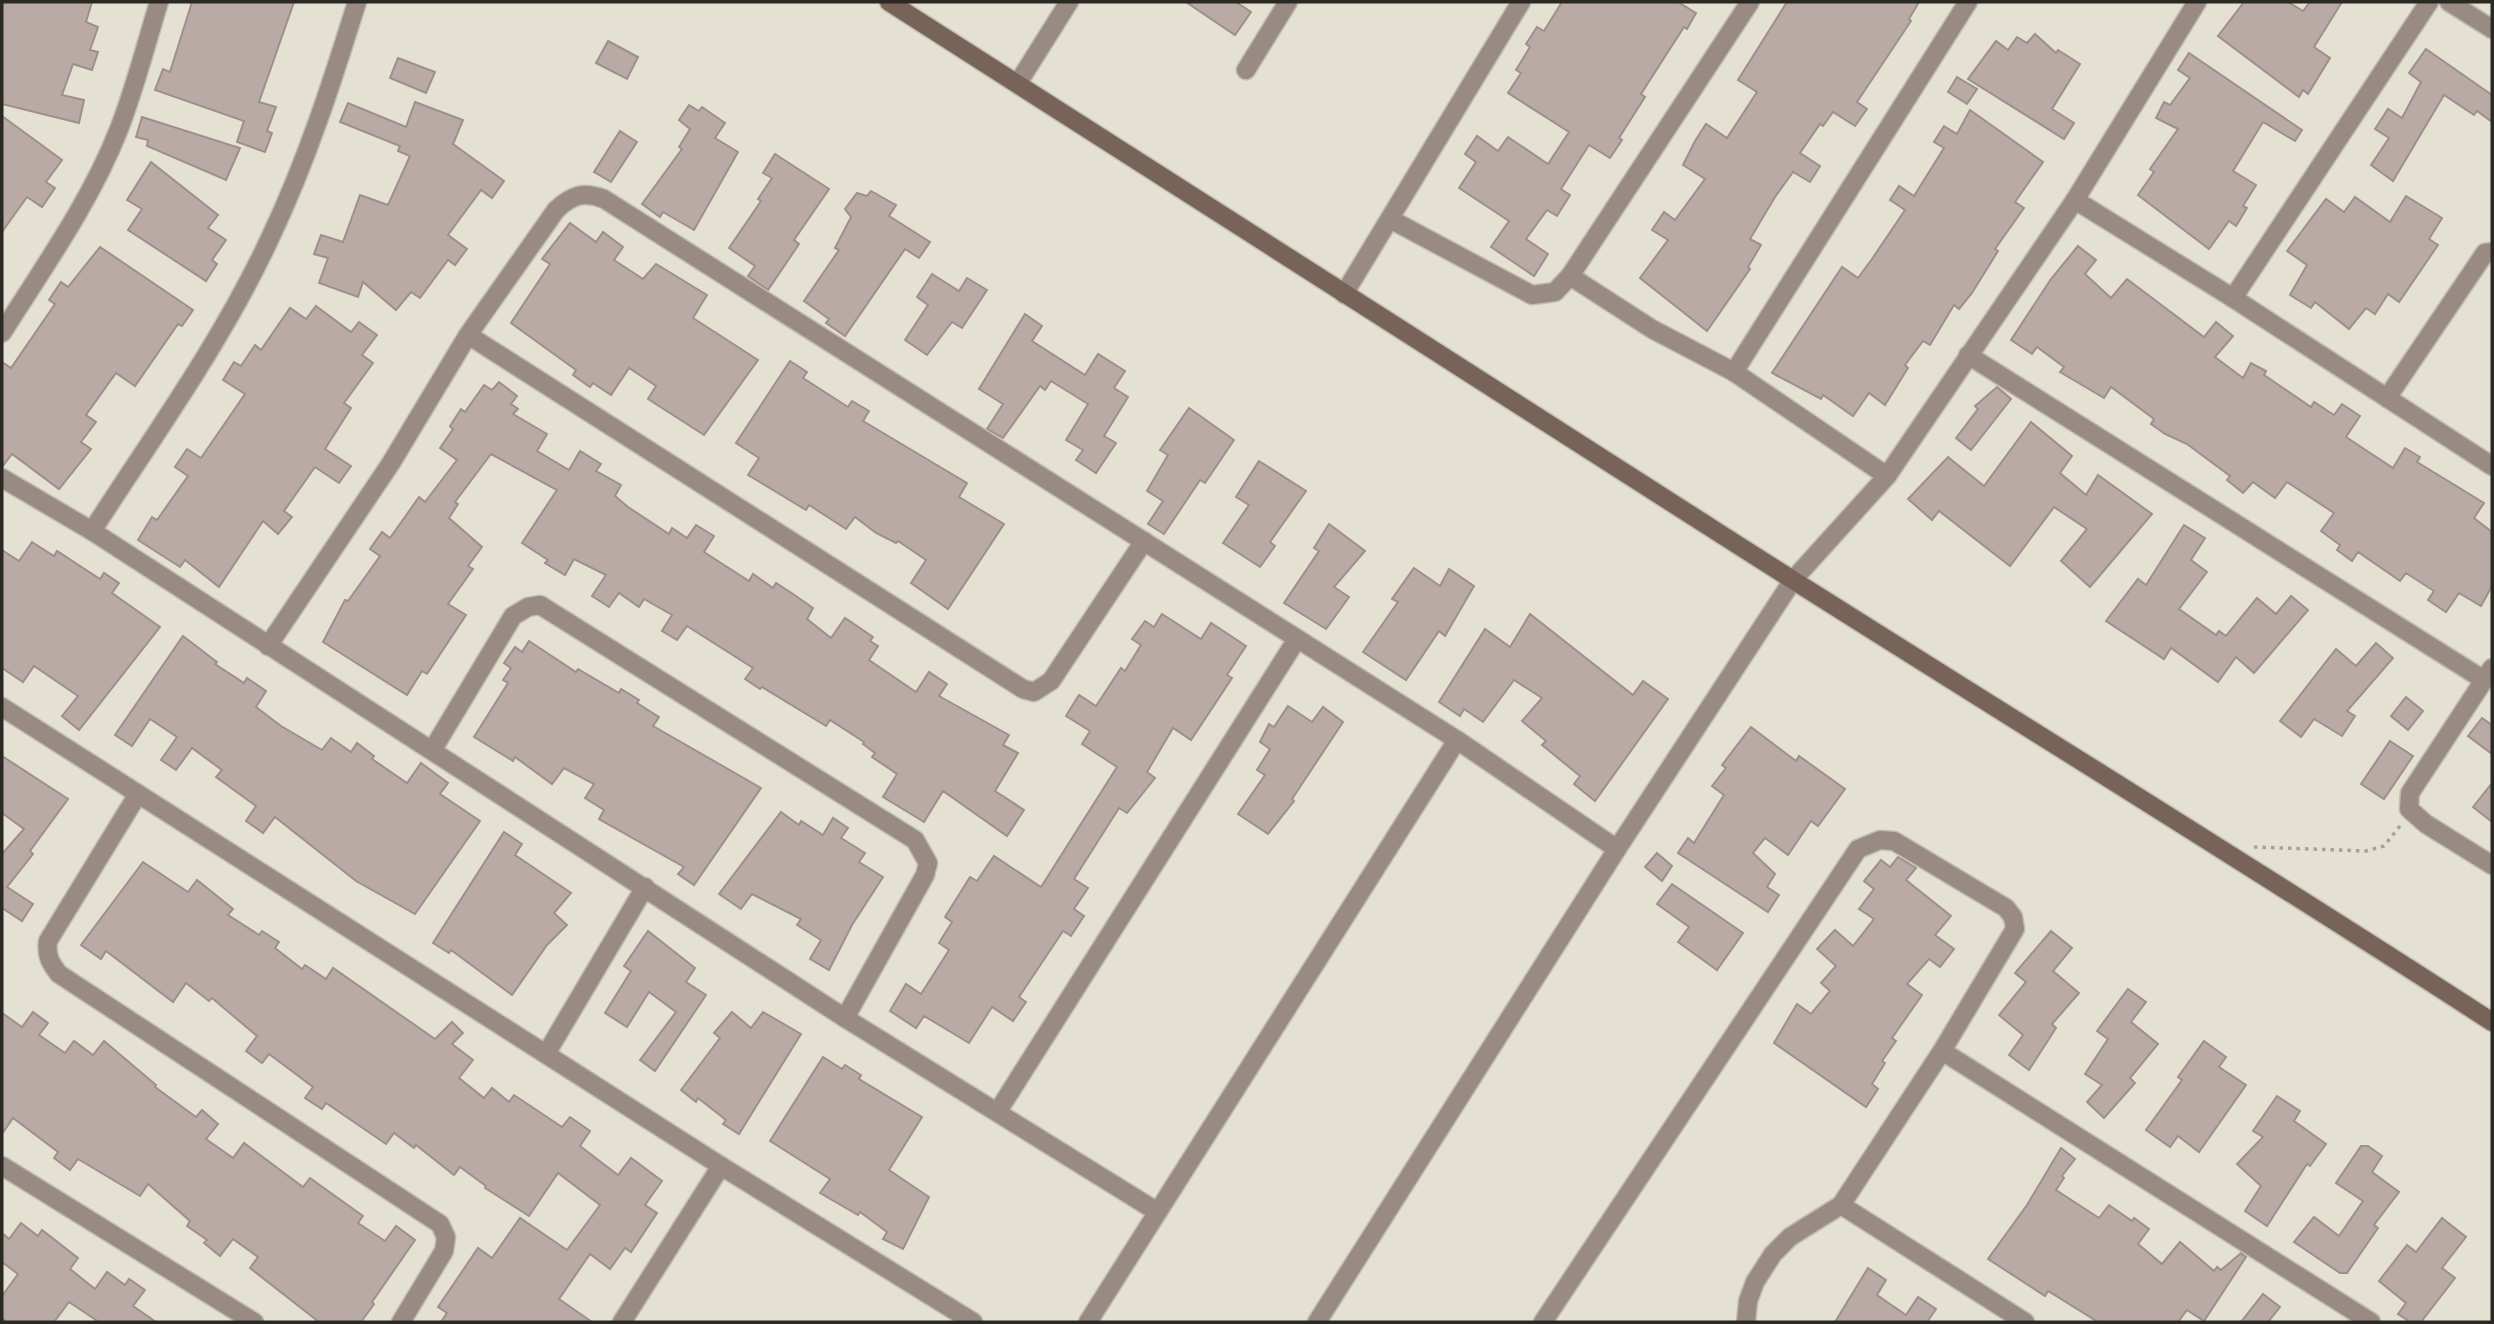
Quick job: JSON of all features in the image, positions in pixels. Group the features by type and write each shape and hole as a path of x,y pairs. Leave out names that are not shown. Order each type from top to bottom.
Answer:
{"street":[{"path":"2,333 103,163 118,129 159,2"},
{"path":"92,531 208,351 270,238 315,135 357,2"},
{"path":"889,2 1793,580 2221,845 2492,1021"},
{"path":"1018,83 1069,2"},
{"path":"1246,70 1288,2"},
{"path":"1390,219 1532,295 1555,292 1570,276 1750,2"},
{"path":"1734,372 1968,2"},
{"path":"1322,1321 1617,849 1793,580 1887,476 2075,200 2197,2"},
{"path":"2233,298 2430,2"},
{"path":"2449,2 2492,29"},
{"path":"1343,294 1516,4"},
{"path":"268,646 391,463 468,335 556,210 570,197 588,193 604,199 1457,740 1617,849"},
{"path":"2075,200 2233,298 2492,466"},
{"path":"2387,398 2485,253 2492,252"},
{"path":"1570,276 1651,329 1734,372 1887,476"},
{"path":"468,335 1023,689 1034,692 1051,681 1144,541"},
{"path":"1969,355 2488,674 2410,793 2409,809 2426,824 2492,865"},
{"path":"2,478 92,531 433,749 845,1018 1156,1211"},
{"path":"433,749 513,617 528,607 540,605 552,609 915,840 928,863 925,875 845,1018"},
{"path":"998,1111 1297,639"},
{"path":"2,707 720,1166 973,1322"},
{"path":"1088,1322 1457,740"},
{"path":"138,794 48,941 46,952 51,965 59,974 440,1224 446,1237 444,1251 401,1322"},
{"path":"1543,1322 1858,849 1867,843 1880,840 1894,841 2006,908 2013,917 2015,929 1942,1051 1841,1205 1790,1237 1773,1254 1755,1283 1748,1301 1746,1322"},
{"path":"547,1054 645,887"},
{"path":"1942,1051 2371,1322"},
{"path":"2,1166 254,1322"},
{"path":"622,1322 720,1166"},
{"path":"1841,1205 2025,1322"}],"path":[{"path":"2221,845 2366,851 2384,846 2397,833 2409,809"}],"building":[{"path":"2,2 92,2 86,22 98,27 90,50 98,52 92,70 73,64 62,95 84,100 79,123 2,104"},
{"path":"192,2 294,2 259,102 276,107 267,131 272,133 265,152 237,142 244,121 155,90 163,69 170,72"},
{"path":"1186,2 1236,2 1251,12 1235,35"},
{"path":"1562,2 1678,2 1696,13 1641,94 1645,97 1619,138 1622,140 1610,158 1589,145 1561,189 1570,195 1557,216 1547,210 1526,239 1548,254 1534,276 1491,247 1509,221 1459,188 1476,162 1465,154 1477,136 1498,151 1508,137 1548,164 1569,132 1508,93 1521,73 1516,70 1530,47 1526,44 1537,27 1544,31"},
{"path":"1787,2 1919,2 1909,19 1911,21 1857,102 1867,109 1855,126 1833,112 1823,126 1820,124 1800,153 1820,166 1810,182 1793,172 1775,197 1750,239 1761,245 1748,267 1750,269 1707,331 1640,278 1668,240 1652,230 1664,212 1675,220 1705,179 1683,165 1695,141 1706,124 1727,138 1757,92 1738,80"},
{"path":"2244,2 2288,2 2303,11 2310,2 2342,2 2314,47 2330,58 2308,94 2303,90 2299,97 2218,36"},
{"path":"2035,34 2056,53 2058,50 2080,64 2052,109 2074,123 2064,139 1968,79 1996,41 2008,50 2017,37 2027,43"},
{"path":"608,41 638,57 627,79 596,63"},
{"path":"2426,49 2492,95 2492,122 2477,111 2474,115 2444,95 2393,181 2371,165 2389,138 2375,129 2388,109 2402,118 2421,82 2409,73"},
{"path":"2189,53 2302,130 2295,141 2263,122 2233,171 2256,185 2243,206 2247,208 2236,226 2229,221 2209,249 2138,195 2154,172 2150,169 2178,129 2156,118 2164,102 2170,105 2190,78 2178,70"},
{"path":"398,58 435,72 426,93 390,78"},
{"path":"1957,77 1977,89 1967,104 1948,92"},
{"path":"415,102 463,120 453,144 504,181 492,198 481,190 448,235 467,249 455,265 448,260 420,298 411,292 396,310 363,282 358,297 319,283 328,258 314,254 321,235 343,242 360,195 388,205 410,156 398,151 400,146 340,122 348,103 406,127"},
{"path":"689,105 699,111 702,107 725,123 715,138 738,152 694,230 663,212 660,217 642,204 682,149 679,147 690,129 679,120"},
{"path":"1970,110 2043,162 2015,202 2024,208 1995,249 1998,251 1972,293 1959,309 1954,305 1930,345 1923,341 1905,365 1908,368 1885,405 1869,393 1853,416 1823,395 1821,399 1772,373 1842,267 1858,278 1905,210 1890,200 1899,186 1914,196 1944,148 1934,142 1944,126 1957,134"},
{"path":"2,116 62,160 46,182 55,188 42,207 27,197 2,232"},
{"path":"142,117 240,148 226,180 147,146 148,140 136,137"},
{"path":"620,131 637,142 611,182 594,172"},
{"path":"775,154 829,189 794,240 799,244 768,290 748,276 755,266 729,248 761,201 758,199 772,178 763,173"},
{"path":"151,162 218,215 208,228 226,240 212,260 217,264 206,281 128,230 142,209 127,200"},
{"path":"871,191 896,205 889,216 930,242 919,258 905,249 845,336 826,323 829,319 804,301 839,250 835,248 851,217 845,209 857,193 867,196"},
{"path":"2406,196 2442,218 2429,239 2438,245 2399,302 2388,294 2375,314 2366,308 2349,329 2315,302 2311,308 2290,295 2307,265 2287,251 2326,199 2344,212 2355,197 2390,222"},
{"path":"570,223 596,242 603,232 623,247 614,260 643,279 656,264 707,295 693,318 758,360 704,435 648,399 656,386 629,368 611,395 593,383 590,387 573,375 576,370 511,323 550,264 542,259"},
{"path":"2078,246 2096,260 2085,274 2111,298 2127,279 2204,337 2216,322 2233,336 2215,357 2243,378 2251,363 2266,371 2264,375 2311,407 2314,402 2334,415 2342,404 2360,416 2346,437 2393,468 2405,448 2420,457 2417,462 2484,503 2474,518 2492,532 2492,586 2481,606 2459,593 2446,612 2428,600 2434,591 2406,573 2400,581 2358,552 2352,561 2337,550 2340,545 2321,531 2334,513 2287,482 2275,498 2253,482 2243,493 2227,480 2230,476 2187,444 2151,424 2154,419 2111,387 2104,398 2060,372 2064,367 2037,347 2032,354 2011,340 2051,279"},
{"path":"100,247 193,310 182,326 178,324 135,386 116,373 86,415 96,422 81,442 91,449 59,489 12,454 2,467 2,362 11,368 55,304 49,300 61,282 68,287"},
{"path":"932,274 959,291 967,278 987,290 962,328 952,322 927,355 905,340 928,305 917,297"},
{"path":"316,306 351,332 359,322 377,335 362,355 373,363 344,403 351,408 325,449 351,466 339,483 315,467 284,511 292,517 278,534 263,521 219,587 185,560 180,567 138,540 152,517 157,520 188,476 175,467 187,449 201,458 245,394 223,380 234,362 241,366 255,345 261,350 290,308 306,319"},
{"path":"1025,314 1042,326 1032,341 1085,375 1098,354 1125,371 1114,388 1128,397 1104,436 1116,443 1096,473 1076,460 1083,450 1066,440 1088,404 1051,381 1045,390 1040,386 1003,438 987,429 1003,404 979,389"},
{"path":"790,361 807,372 803,378 848,407 852,401 869,411 863,421 967,483 959,497 1004,524 948,609 911,583 926,560 898,541 896,543 876,533 855,517 846,529 809,505 806,510 748,475 759,458 736,443"},
{"path":"499,382 517,396 511,404 518,409 513,414 547,434 537,451 569,470 580,451 601,464 596,471 621,485 615,496 628,507 669,534 672,528 687,538 696,525 714,536 704,552 749,581 753,574 773,588 776,583 793,594 813,608 807,619 831,638 845,618 873,637 870,641 878,646 869,660 916,692 929,672 947,684 939,696 1009,735 1003,745 1018,753 995,791 1024,810 1007,836 943,791 924,822 883,797 897,774 872,757 875,753 863,744 864,742 830,720 826,726 762,687 760,689 745,679 753,668 687,626 677,640 662,631 672,615 644,599 639,607 619,593 609,607 592,596 606,575 574,559 565,575 545,563 548,560 522,543 557,490 491,454 455,502 458,504 449,518 482,547 468,566 473,569 448,604 466,615 427,674 422,671 407,695 323,642 345,600 348,601 380,556 370,549 382,532 390,538 419,497 425,502 457,460 440,448 453,429 450,426 461,409 465,412 484,385 492,390"},
{"path":"1997,387 2011,399 1971,450 1956,438 1978,409 1975,406"},
{"path":"1189,408 1234,440 1205,483 1200,480 1164,534 1148,524 1163,501 1147,491 1168,455 1160,450"},
{"path":"2031,422 2072,456 2060,473 2086,495 2098,475 2152,514 2090,587 2061,561 2087,529 2054,507 2010,566 1939,511 1932,520 1908,499 1948,457 1984,486"},
{"path":"1259,461 1306,491 1270,542 1275,546 1260,567 1223,543 1249,505 1236,497"},
{"path":"1329,524 1365,551 1334,587 1349,597 1326,629 1284,603 1319,551 1314,548"},
{"path":"2184,525 2205,538 2191,560 2207,572 2179,609 2216,635 2219,631 2226,636 2257,598 2276,614 2291,596 2308,610 2254,673 2236,657 2218,682 2171,648 2164,659 2106,621 2138,579 2146,585"},
{"path":"32,542 54,556 57,551 100,579 104,573 119,583 112,593 160,627 79,730 62,716 78,696 34,666 23,682 2,668 2,550 19,561"},
{"path":"1414,568 1440,586 1449,569 1474,586 1445,636 1439,631 1406,680 1363,652 1398,602 1392,599"},
{"path":"1162,614 1201,639 1211,623 1246,646 1227,675 1232,678 1191,740 1173,728 1147,772 1155,778 1127,813 1119,808 1074,879 1088,888 1074,909 1084,916 1071,936 1063,931 1019,997 1026,1002 1013,1021 992,1007 969,1043 924,1016 916,1028 890,1011 906,984 921,994 949,950 939,943 952,922 945,917 970,877 977,881 994,856 1041,887 1117,767 1082,744 1090,731 1066,716 1079,695 1096,706 1121,668 1125,671 1141,645 1132,639 1145,621 1154,627"},
{"path":"1530,614 1633,695 1643,681 1668,699 1595,801 1574,784 1580,776 1542,745 1546,741 1522,721 1542,698 1514,680 1483,722 1464,709 1460,716 1439,702 1485,629 1510,647"},
{"path":"183,636 217,662 215,664 244,683 247,678 266,691 256,707 281,726 322,750 331,738 351,752 357,743 374,756 372,759 407,783 421,763 448,783 440,794 480,821 415,914 356,881 275,817 263,833 246,821 256,806 216,777 222,770 192,748 176,770 161,760 177,737 150,719 132,746 115,735"},
{"path":"529,641 576,672 578,669 619,693 621,689 639,700 637,703 659,717 653,726 761,788 694,885 678,874 684,867 599,819 604,810 585,798 594,784 564,768 552,784 515,757 513,761 474,737 508,683 503,680 511,668 504,663 515,647 522,652"},
{"path":"2376,643 2393,658 2347,711 2355,716 2342,736 2314,719 2301,737 2280,721 2336,649 2356,666"},
{"path":"2406,697 2423,711 2408,730 2391,716"},
{"path":"1288,706 1312,722 1323,707 1343,722 1292,799 1294,801 1268,834 1238,814 1265,775 1257,770 1270,749 1260,742 1269,724 1274,727"},
{"path":"2482,718 2492,725 2492,754 2468,736"},
{"path":"1751,727 1796,761 1799,756 1845,789 1818,826 1811,821 1788,855 1765,838 1753,853 1775,874 1767,887 1779,895 1768,912 1678,853 1688,838 1694,843 1724,795 1712,786 1726,768 1722,765"},
{"path":"2390,741 2413,756 2384,799 2361,784"},
{"path":"2,756 68,799 30,851 33,854 7,887 33,904 22,921 2,908 2,854 24,829 2,813"},
{"path":"2492,783 2492,822 2473,807"},
{"path":"781,812 799,825 801,821 823,835 833,818 848,828 841,838 865,853 859,862 883,877 852,925 829,970 810,959 821,940 797,925 801,919 752,894 741,909 719,894"},
{"path":"504,832 522,844 515,855 571,893 554,913 567,925 547,945 512,995 451,950 449,953 433,943"},
{"path":"1657,853 1672,866 1662,881 1645,867"},
{"path":"1898,857 1916,868 1906,880 1951,916 1935,935 1954,949 1940,967 1929,959 1907,984 1922,995 1892,1038 1896,1041 1882,1061 1885,1063 1872,1084 1878,1089 1866,1107 1774,1043 1797,1004 1811,1014 1830,991 1821,983 1836,966 1817,949 1835,930 1853,946 1874,919 1859,909 1874,889 1864,881 1881,860 1890,867"},
{"path":"143,862 188,892 197,880 233,909 228,915 259,935 262,931 279,942 275,948 302,969 305,965 326,979 333,968 435,1039 452,1022 463,1033 452,1044 473,1060 459,1078 484,1098 492,1088 509,1102 514,1095 562,1127 570,1117 590,1131 580,1146 618,1175 631,1158 662,1181 645,1205 657,1213 631,1252 625,1248 610,1269 590,1254 559,1299 592,1322 441,1322 447,1313 438,1307 478,1248 492,1258 520,1218 567,1250 600,1205 558,1173 529,1216 485,1188 486,1186 460,1167 454,1175 416,1145 414,1148 394,1133 386,1144 326,1103 322,1109 305,1098 313,1087 269,1054 262,1063 246,1051 257,1036 212,998 209,1001 186,983 173,1002 106,951 101,959 81,945"},
{"path":"1672,884 1743,933 1717,970 1678,942 1689,927 1657,904"},
{"path":"648,931 695,968 686,982 706,995 655,1071 640,1060 676,1012 649,992 627,1027 605,1013 631,971 624,966"},
{"path":"2051,931 2072,948 2053,971 2079,993 2052,1024 2056,1028 2029,1070 2009,1055 2023,1035 1999,1015 2026,982 2015,973"},
{"path":"2128,989 2146,1002 2131,1022 2158,1044 2130,1078 2135,1083 2104,1118 2087,1102 2102,1085 2085,1074 2108,1039 2097,1031"},
{"path":"33,1012 48,1023 39,1035 65,1053 74,1041 93,1055 104,1041 156,1085 155,1087 196,1117 202,1110 218,1124 206,1139 233,1158 244,1143 303,1187 310,1178 363,1216 358,1223 385,1241 396,1226 415,1240 361,1322 319,1322 250,1268 258,1257 233,1239 220,1256 204,1243 207,1240 187,1226 190,1221 148,1184 140,1196 78,1159 70,1170 54,1158 58,1152 13,1118 2,1134 2,1013 22,1027"},
{"path":"732,1012 751,1028 763,1012 801,1034 739,1134 723,1124 726,1120 698,1098 696,1102 681,1090 720,1038 714,1033"},
{"path":"2204,1041 2226,1057 2219,1067 2246,1085 2199,1152 2178,1136 2170,1147 2146,1130 2182,1080 2178,1077"},
{"path":"823,1057 842,1069 845,1065 861,1075 859,1079 922,1117 889,1170 929,1197 903,1249 883,1239 887,1232 860,1212 858,1215 820,1193 830,1179 770,1141"},
{"path":"2277,1096 2300,1111 2294,1121 2326,1144 2310,1166 2307,1164 2267,1226 2245,1211 2261,1186 2237,1164 2263,1137 2253,1131"},
{"path":"2361,1146 2368,1146 2382,1156 2372,1172 2399,1192 2374,1225 2378,1228 2347,1273 2340,1273 2294,1242 2314,1217 2339,1236 2363,1201 2336,1183"},
{"path":"2061,1148 2075,1159 2062,1176 2064,1178 2056,1190 2099,1218 2109,1205 2132,1221 2134,1218 2149,1229 2138,1244 2162,1264 2180,1242 2214,1271 2217,1267 2221,1270 2241,1253 2246,1257 2204,1321 2187,1310 2178,1322 2098,1322 2048,1291 2045,1296 1988,1259 2027,1205"},
{"path":"2442,1218 2466,1237 2442,1268 2455,1278 2421,1322 2410,1322 2398,1314 2406,1303 2379,1281 2407,1245 2416,1252"},
{"path":"21,1223 38,1236 42,1230 78,1258 70,1269 95,1289 107,1272 125,1285 129,1279 145,1290 133,1306 156,1322 99,1322 69,1302 54,1322 7,1322 2,1318 2,1296 18,1274 2,1262 2,1233 9,1239"},
{"path":"1868,1268 1886,1280 1877,1295 1906,1315 1918,1297 1936,1309 1927,1322 1835,1322"},
{"path":"2263,1294 2280,1307 2268,1322 2241,1322"}]}
